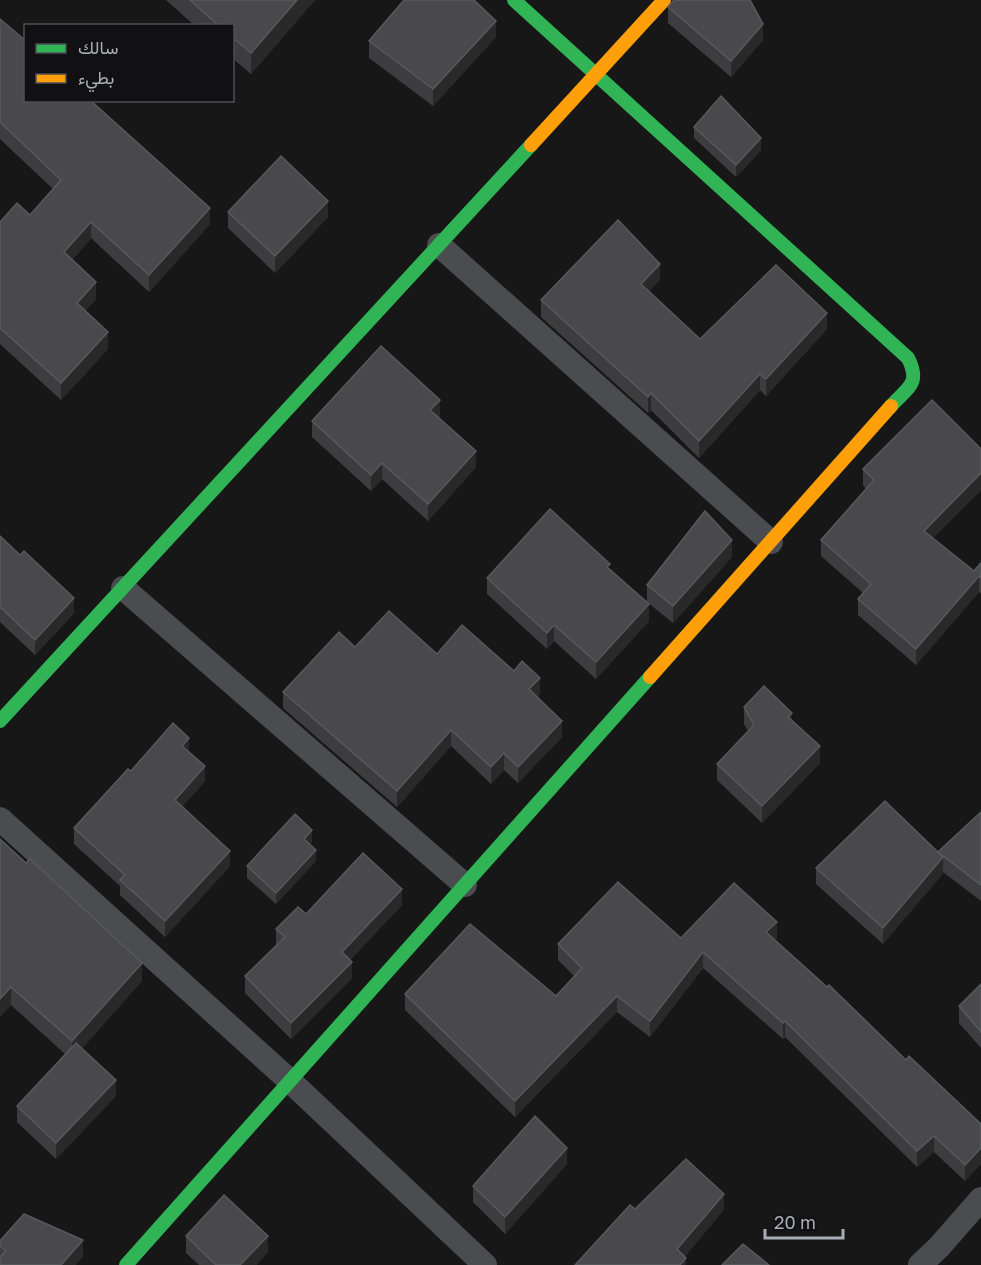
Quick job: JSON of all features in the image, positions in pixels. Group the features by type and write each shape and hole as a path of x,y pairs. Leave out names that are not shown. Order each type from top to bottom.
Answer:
{"street":[{"path":"126,1265 910,387 915,372 908,358 596,72 514,0"},
{"path":"0,721 664,0"},
{"path":"439,245 771,542"},
{"path":"123,588 465,885"},
{"path":"0,819 290,1081 485,1265"},
{"path":"920,1265 981,1199"}],"building":[{"path":"190,0 297,0 251,53 234,39 234,24 217,24"},
{"path":"404,0 474,0 496,21 433,89 369,41"},
{"path":"674,0 750,0 763,24 731,61 668,7"},
{"path":"0,19 24,39 24,102 92,102 210,208 149,275 91,222 64,252 96,282 77,303 108,332 61,383 0,328 0,222 17,203 30,215 61,180 0,122"},
{"path":"721,96 761,138 736,165 694,127"},
{"path":"281,156 328,201 275,256 228,212"},
{"path":"618,220 660,264 641,284 700,339 776,265 827,313 766,379 760,374 699,441 651,393 648,397 541,300"},
{"path":"381,346 440,400 430,410 476,451 428,504 382,463 371,475 312,421"},
{"path":"932,400 981,449 981,473 924,531 974,571 981,563 981,578 979,576 916,649 858,599 871,584 821,540 874,480 863,469"},
{"path":"550,509 610,564 607,567 649,604 596,662 554,625 547,633 487,578"},
{"path":"705,511 732,540 673,606 647,585"},
{"path":"0,536 20,555 24,551 74,598 35,640 0,607"},
{"path":"389,611 437,654 462,625 514,671 522,661 540,678 529,689 562,721 518,767 504,753 491,767 451,730 397,791 283,692 339,632 355,647"},
{"path":"764,686 792,713 788,717 820,746 762,806 717,764 754,725 744,707"},
{"path":"173,723 189,738 182,746 205,766 175,800 230,851 165,921 120,880 125,875 74,828 128,769 131,771"},
{"path":"885,801 943,857 883,928 816,868"},
{"path":"981,812 981,885 938,852"},
{"path":"295,814 312,830 304,839 316,850 276,893 247,866"},
{"path":"0,839 26,863 30,859 142,963 72,1041 11,987 0,999"},
{"path":"363,853 402,889 342,952 352,962 291,1023 245,976 285,937 276,929 298,907 306,914"},
{"path":"618,882 681,938 734,883 777,922 766,932 827,987 829,985 906,1060 909,1056 981,1124 981,1148 965,1165 934,1136 917,1151 785,1021 783,1023 703,952 650,1021 617,996 515,1101 405,994 470,924 556,996 582,968 558,944"},
{"path":"981,984 981,1032 959,1006"},
{"path":"76,1043 116,1080 56,1143 17,1106"},
{"path":"535,1116 567,1148 505,1217 473,1186"},
{"path":"686,1159 724,1194 677,1249 686,1258 680,1265 575,1265 630,1205 635,1209"},
{"path":"224,1195 268,1236 240,1265 216,1265 186,1236"},
{"path":"24,1214 83,1240 61,1265 0,1265 0,1257 6,1251 0,1246 0,1241"},
{"path":"743,1244 769,1265 722,1265"}],"traffic: fast":[{"path":"514,0 908,358 912,367 913,380 891,406"},
{"path":"0,721 531,145"},
{"path":"126,1265 650,677"}],"traffic: slow":[{"path":"531,145 664,0"},
{"path":"650,677 891,406"}]}
